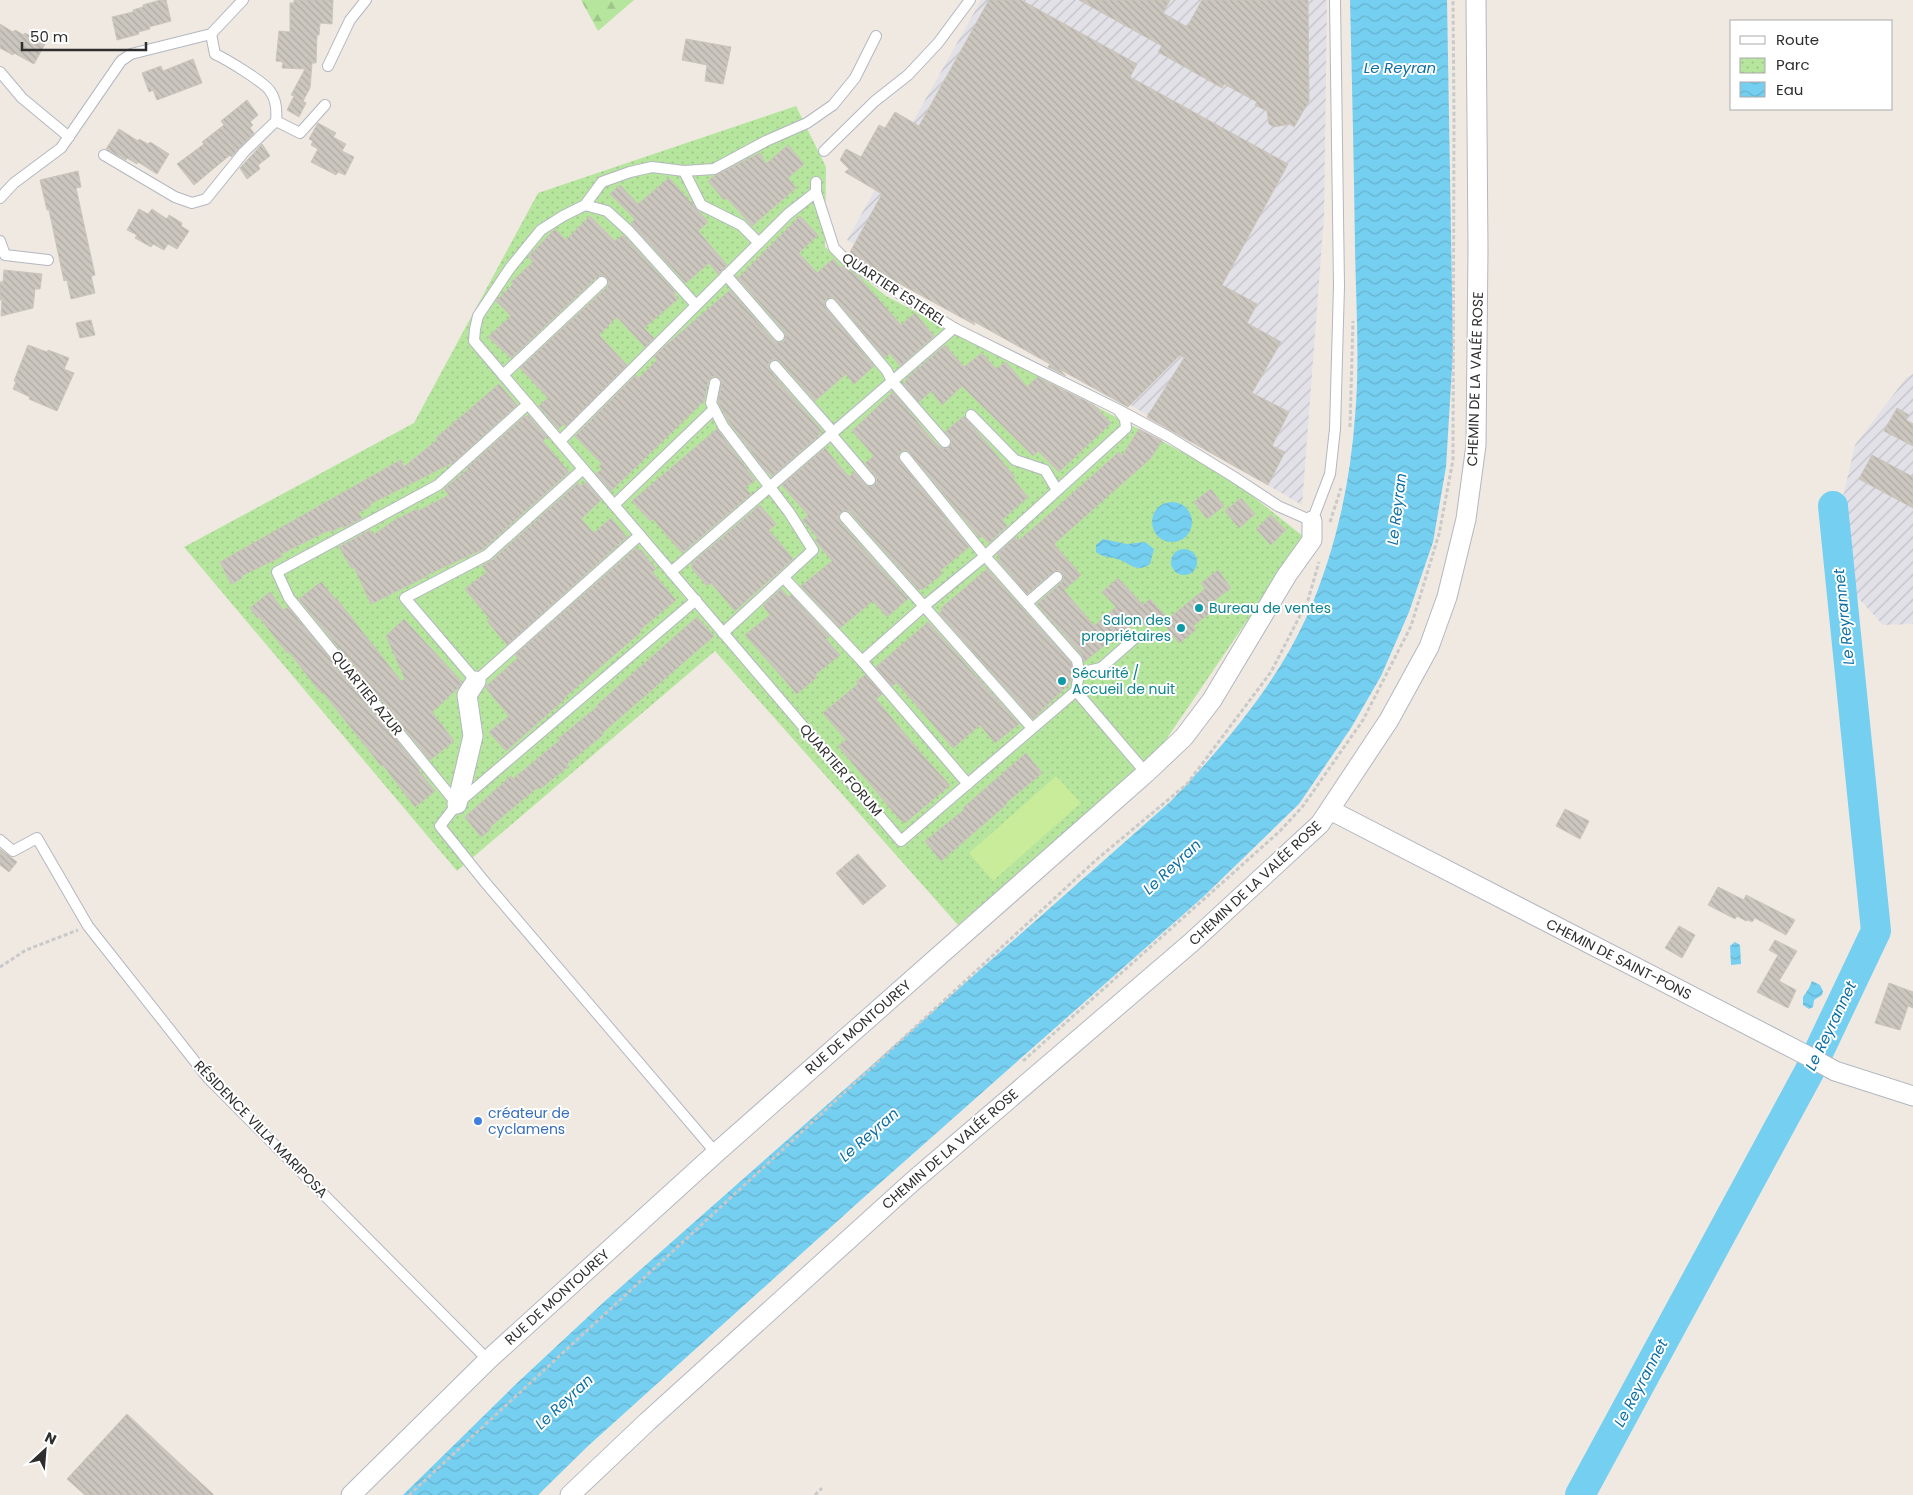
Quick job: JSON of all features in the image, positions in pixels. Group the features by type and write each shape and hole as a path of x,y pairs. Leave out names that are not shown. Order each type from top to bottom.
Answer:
{"street":[{"name":"CHEMIN DE LA VALÉE ROSE","path":"570,1495 647,1422 912,1182 1192,942 1320,824 1389,720 1429,647 1447,597 1466,519 1476,445 1478,249 1476,0"},
{"name":"RUE DE MONTOUREY","path":"351,1495 488,1360 716,1152 1146,774 1184,737 1212,700 1287,575 1312,540 1321,523"},
{"path":"457,804 473,736 466,695 476,681"},
{"name":"CHEMIN DE SAINT-PONS","path":"1330,810 1835,1071 1913,1096"}],"lane":[{"path":"0,198 14,183 61,148 121,61 131,54 211,34 243,0"},
{"path":"328,66 350,20 366,0"},
{"path":"824,151 875,102 908,75 938,43 970,0"},
{"path":"1119,410 1169,437 1278,506 1321,523 1330,474 1335,429 1339,286 1336,0"},
{"path":"104,155 174,197 192,203 206,199 244,152 276,121 277,111 270,90 232,62 215,54 211,34"},
{"path":"715,383 711,403 723,426 789,512 813,550 723,632 474,341 478,316 510,268 541,230 585,205 602,182 630,172 652,167 684,171 714,169 766,141 807,123 833,105 855,78 876,36"},
{"path":"0,72 22,98 69,137"},
{"path":"276,121 300,133 325,105"},
{"path":"684,171 701,205 741,225 759,243"},
{"name":"QUARTIER ESTEREL","path":"560,441 816,186 834,248 846,260 954,328 1119,410"},
{"path":"585,205 607,211 629,231 696,305"},
{"path":"0,241 5,255 48,260"},
{"path":"726,275 779,336"},
{"path":"503,375 602,282"},
{"path":"831,304 887,371 892,381 944,442"},
{"name":"QUARTIER ESTEREL","path":"671,572 954,328"},
{"path":"775,366 870,480"},
{"name":"QUARTIER AZUR","path":"457,804 289,598 277,572 438,485 528,404"},
{"path":"614,505 714,409"},
{"path":"862,660 923,606 985,556 1126,428 1125,419 1119,410"},
{"path":"971,415 1015,460 1045,470 1057,490"},
{"path":"905,457 985,556 1077,660 1079,673 1076,691 1146,774"},
{"path":"584,469 487,555 405,598 476,681 640,535"},
{"path":"845,517 1032,728"},
{"path":"1027,603 1056,577"},
{"path":"784,578 862,660 968,784"},
{"path":"696,600 457,804 440,826 484,881 716,1152"},
{"name":"QUARTIER FORUM","path":"723,632 902,841 1076,691"},
{"path":"1079,673 1100,668 1135,638"},
{"name":"RÉSIDENCE VILLA MARIPOSA","path":"0,840 13,851 37,838 88,926 208,1078 488,1360"}],"path":[{"path":"1022,1062 1280,831 1303,806 1363,720 1411,626 1439,534 1453,460 1454,116 1452,0"},
{"path":"1349,432 1353,318"},
{"path":"1321,523 1341,487"},
{"path":"409,1495 1096,860 1187,784 1271,672 1308,600 1322,553"},
{"path":"0,967 26,950 88,926"},
{"path":"815,1495 822,1488"}],"shaded area":[{"path":"981,0 1327,0 1324,216 1302,505 847,240"},
{"path":"1913,374 1913,624 1883,625 1840,578 1843,497 1855,445 1906,378"}],"green space":[{"path":"581,0 634,0 598,31"},
{"path":"796,106 826,167 825,247 886,296 1226,475 1304,537 1159,750 958,925 715,651 457,871 184,547 414,423 538,193"},
{"path":"1056,776 1081,803 993,881 969,853"}],"water":[{"name":"Le Reyran","path":"1350,0 1447,0 1453,351 1446,467 1433,542 1409,612 1381,676 1351,728 1299,804 1203,897 862,1199 588,1446 538,1495 403,1495 516,1384 605,1301 1170,802 1228,738 1280,667 1307,616 1326,568 1340,518 1353,442 1357,354"},
{"path":"1172,502 1183,505 1189,511 1192,522 1189,533 1183,539 1172,542 1161,539 1155,533 1152,522 1155,511 1161,505"},
{"path":"1103,539 1127,544 1145,542 1154,549 1150,564 1138,568 1099,554 1096,552 1096,545"},
{"path":"1184,549 1194,552 1197,562 1194,572 1184,575 1174,572 1171,562 1174,552"},
{"path":"1735,942 1740,945 1741,964 1731,965 1730,946"},
{"path":"1812,981 1820,985 1823,991 1822,995 1814,1000 1813,1007 1809,1009 1803,1005 1803,997"}],"building":[{"path":"166,0 171,21 149,27 150,29 138,32 139,34 117,40 112,17 133,12 133,10 143,7 143,5"},
{"path":"294,0 333,0 332,24 320,23 319,35 317,35 316,63 312,63 310,88 303,101 296,97 306,103 299,117 287,110 294,96 291,95 305,69 282,68 283,62 276,61 279,31 290,32 290,3 294,3"},
{"path":"989,0 1021,0 1137,64 1130,77 1288,164 1222,285 1257,304 1247,323 1281,342 1252,393 1289,412 1272,446 1285,452 1268,485 1147,417 1184,358 1180,355 1128,407 1059,369 1066,376 1048,367 1050,364 973,321 975,325 849,254 882,194 845,172 849,169 840,160 846,149 861,157 879,125 885,128 895,112 919,126"},
{"path":"1079,0 1170,0 1163,13 1187,27 1202,0 1308,0 1309,101 1294,127 1290,124 1274,127 1269,124 1267,111 1255,105 1257,102 1224,84 1222,88 1158,52 1162,46"},
{"path":"0,24 13,32 15,30 24,35 25,33 45,44 34,64 0,48"},
{"path":"686,39 731,47 723,84 705,81 707,65 682,60"},
{"path":"193,59 202,83 157,100 153,90 149,92 142,73 161,66 163,71"},
{"path":"247,100 258,115 250,122 253,125 250,128 254,133 231,157 230,155 194,185 177,164 204,144 202,142 224,125 221,121"},
{"path":"318,123 336,133 333,137 346,144 342,151 354,157 345,175 338,172 336,175 311,162 318,149 311,145 313,141 309,139"},
{"path":"119,129 138,141 139,139 148,144 150,142 169,154 157,174 138,162 137,164 127,158 126,160 106,149"},
{"path":"262,144 270,156 258,165 260,169 247,179 240,168"},
{"path":"788,145 804,164 788,178 796,188 752,226 727,198 724,200 708,181 714,176 760,153 766,164"},
{"path":"78,171 81,187 76,188 95,275 91,276 95,293 71,299 67,280 64,281 49,210 47,210 40,180"},
{"path":"669,178 708,222 698,231 727,265 718,274 709,263 686,283 633,226 632,222 635,219 610,194 620,185 638,204"},
{"path":"139,209 148,214 152,209 167,219 169,215 182,223 181,226 189,231 177,249 168,244 164,250 153,244 151,247 135,238 137,235 127,230"},
{"path":"590,216 615,241 623,235 675,292 674,294 678,299 644,328 654,338 645,347 617,317 599,335 627,365 566,426 564,424 558,429 539,406 548,398 520,368 607,287 609,284 607,278 604,275 597,277 511,358 488,337 511,316 496,301 513,284 511,282 533,262 528,257 555,229 566,240"},
{"path":"800,216 818,235 799,253 817,273 833,259 841,268 842,266 858,276 901,325 915,313 934,336 900,366 890,353 885,358 833,297 827,298 824,302 826,308 874,366 854,384 846,374 815,401 780,361 773,359 768,364 770,371 822,431 816,438 772,476 766,471 729,422 718,402 722,381 713,376 708,381 704,401 611,491 596,474 602,469 599,466 602,464 575,436 636,375 639,378 657,360 654,357 663,348 730,290 774,341 780,343 784,341 786,335 784,331 736,276 738,278"},
{"path":"4,270 42,274 40,289 35,289 33,308 1,316 0,282 3,282"},
{"path":"91,320 95,335 80,338 76,323"},
{"path":"28,345 69,358 64,369 74,373 57,411 29,399 30,397 13,389 16,382 14,381"},
{"path":"945,345 964,367 982,353 996,369 1006,362 1027,387 1037,377 1094,405 1111,423 1059,472 1038,451 1033,456 962,386 942,405 931,391 919,402 903,384 906,382 905,380"},
{"path":"499,384 517,405 454,462 370,504 371,506 358,513 362,518 343,528 342,526 330,532 329,530 281,554 283,556 241,576 242,578 231,584 220,562 401,460 404,467"},
{"path":"893,392 934,442 943,449 952,444 945,432 964,416 1015,477 1013,479 1028,497 1002,520 1007,526 989,543 982,536 980,538 910,453 907,450 901,451 898,455 900,461 969,547 940,571 942,574 922,590 919,590 850,512 847,510 841,512 838,515 840,522 908,599 887,617 873,601 840,628 801,586 832,561 815,540 818,538 803,520 808,515 782,485 825,448 849,477 854,472 867,486 874,486 877,478 865,463 874,456 852,431"},
{"path":"1897,408 1909,415 1906,420 1913,424 1913,446 1884,431"},
{"path":"528,415 547,437 543,441 569,472 483,549 371,604 354,567 352,569 339,547 370,530 373,535 395,520 449,495 444,489"},
{"path":"717,429 755,480 745,488 751,494 682,553 653,519 650,521 632,501"},
{"path":"1139,429 1162,441 1151,458 1054,544 1081,575 1064,590 1094,626 1116,607 1102,592 1118,578 1143,605 1150,599 1165,615 1149,629 1140,619 1118,638 1116,636 1084,662 1082,655 1037,604 1062,582 1064,579 1062,573 1059,570 1053,572 1027,594 998,560 1000,558 997,554 1016,537 1019,540 1037,525 1119,452 1122,456"},
{"path":"1872,455 1913,477 1913,508 1859,479"},
{"path":"586,482 601,500 581,519 594,533 611,518 627,537 507,645 487,621 490,619 465,589 487,572 482,566 492,560 578,483 581,486"},
{"path":"1211,489 1224,506 1207,519 1194,502"},
{"path":"1241,498 1255,514 1239,528 1225,511"},
{"path":"760,505 776,524 769,530 793,559 735,611 711,583 707,586 691,567 693,565 691,564"},
{"path":"1271,515 1286,530 1271,545 1256,529"},
{"path":"636,548 638,551 640,549 656,569 652,572 676,600 506,751 489,732 509,716 485,687 518,658 515,655"},
{"path":"987,569 1071,663 1072,672 1070,674 1072,675 1070,683 1033,719 939,613 942,611 940,609"},
{"path":"1218,570 1231,588 1210,604 1215,609 1193,626 1196,630 1179,643 1163,623 1205,589 1201,583"},
{"path":"321,582 336,598 401,681 405,679 386,636 404,619 462,682 432,712 454,741 430,760 299,599"},
{"path":"781,589 788,597 791,595 829,636 826,639 840,655 815,675 817,677 797,694 745,635 770,615 763,606"},
{"path":"270,592 283,610 288,607 419,768 419,771 435,791 415,807 322,691 320,692 289,652 287,653 250,608"},
{"path":"697,617 714,636 601,734 603,735 567,764 569,766 540,789 538,787 490,827 491,829 481,837 465,817 511,776 513,779 560,740 558,739 598,706"},
{"path":"928,622 1019,724 995,743 980,725 953,748 897,683 892,686 876,667"},
{"path":"865,675 882,694 876,699 950,785 905,823 901,821 838,746 846,740 823,713 858,684 856,682"},
{"path":"1026,753 1042,773 941,861 925,841 964,810 963,808"},
{"path":"1565,809 1589,821 1580,839 1556,826"},
{"path":"0,849 17,862 9,872 0,865"},
{"path":"858,854 886,886 863,905 836,873"},
{"path":"1718,887 1744,900 1746,895 1795,920 1786,935 1755,918 1752,922 1737,916 1735,919 1708,905"},
{"path":"1679,926 1695,935 1682,958 1665,948"},
{"path":"1775,940 1797,951 1779,981 1796,990 1788,1008 1757,992 1778,955 1769,950"},
{"path":"1889,983 1913,992 1913,1008 1908,1006 1900,1030 1875,1023"},
{"path":"127,1414 214,1495 85,1495 67,1479"}],"waterway":[{"name":"Le Reyrannet","path":"1580,1495 1809,1072 1876,931 1833,506"}],"place":[{"name":"Bureau de ventes","path":"1199,608"},
{"name":"Salon des propriétaires","path":"1181,628"},
{"name":"Sécurité / Accueil de nuit","path":"1062,681"},
{"name":"créateur de cyclamens","path":"478,1121"}]}
